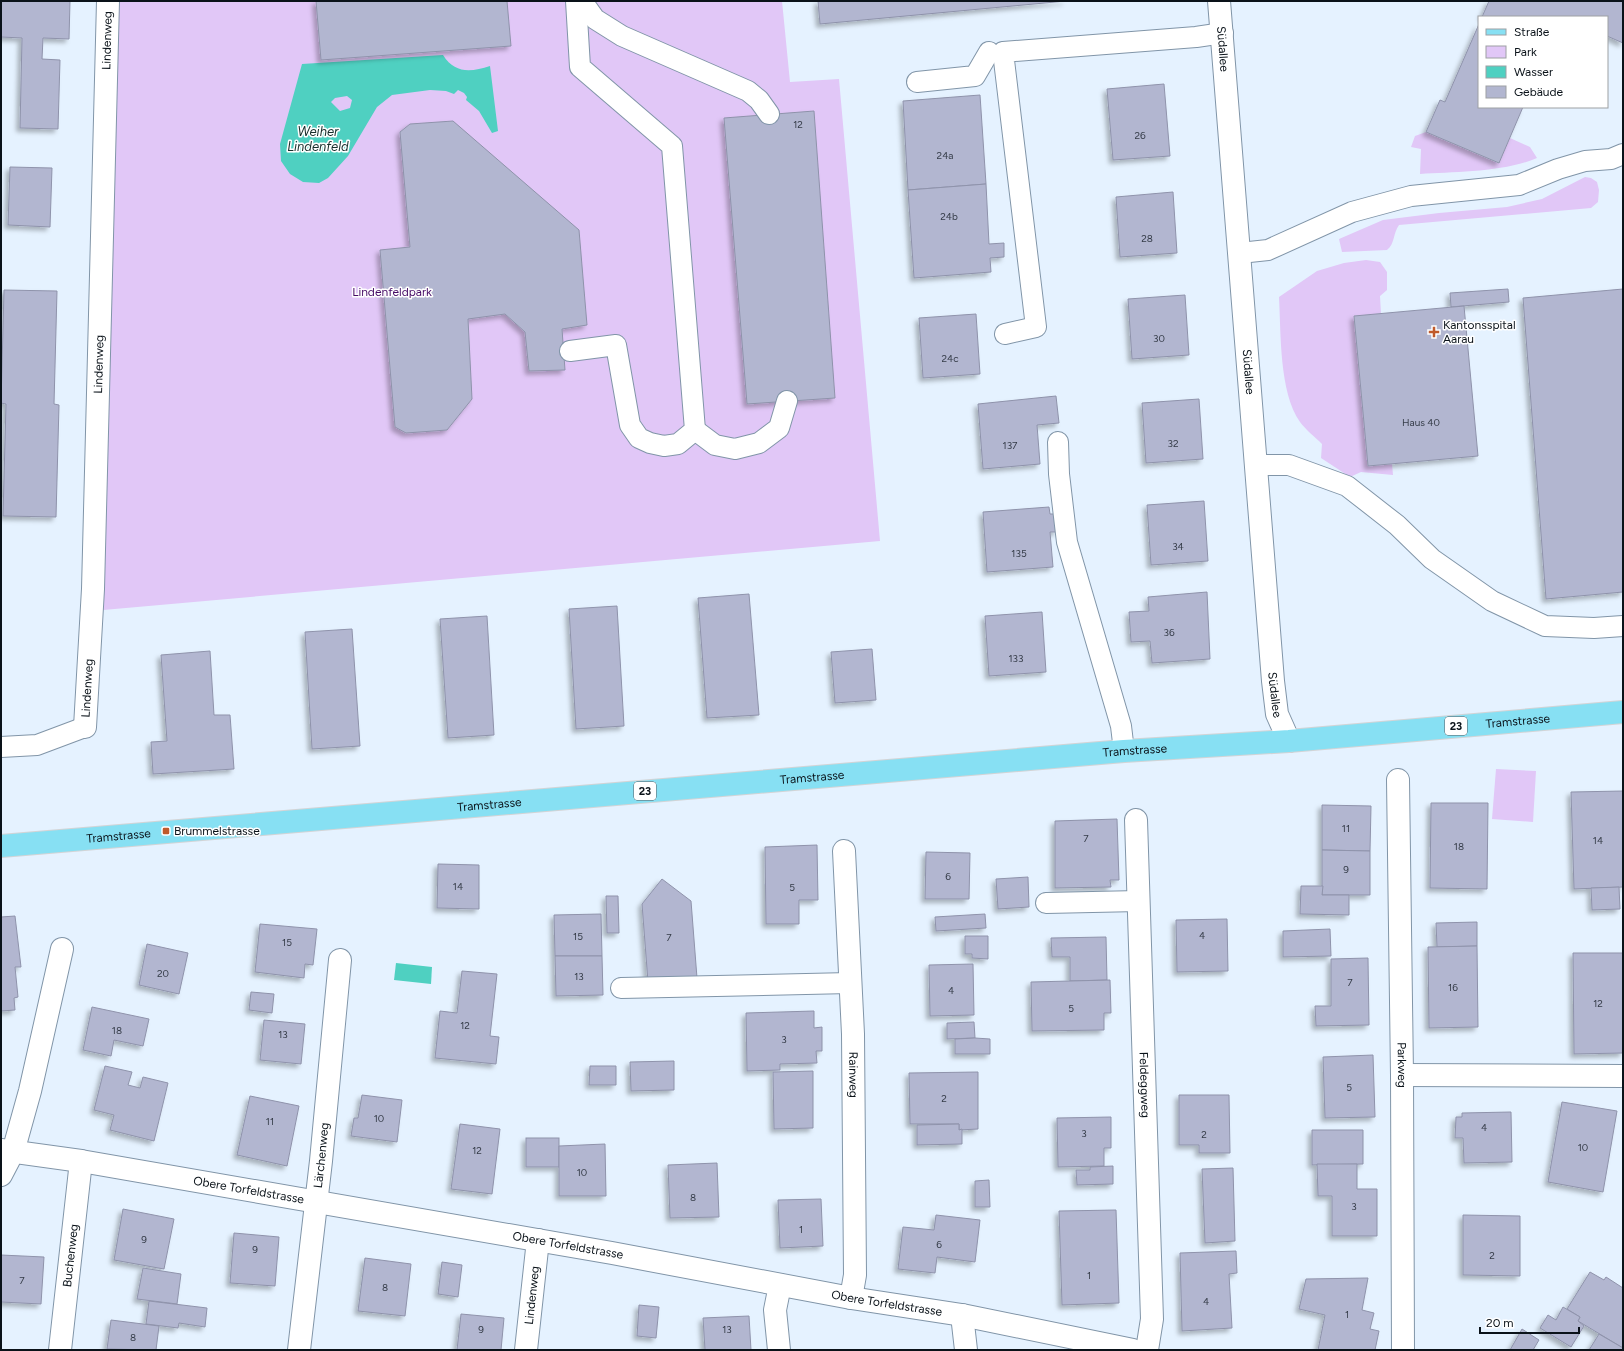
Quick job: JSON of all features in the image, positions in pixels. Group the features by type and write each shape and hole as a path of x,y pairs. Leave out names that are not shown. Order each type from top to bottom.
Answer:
{"main road":[{"name":"Tramstrasse","path":"1,846 1124,751 1290,741 1623,712"}],"street":[{"name":"Lindenweg","path":"85,727 93,590 108,1"},
{"name":"Südallee","path":"1219,1 1223,33 1242,293 1274,688 1277,714 1290,741"},
{"name":"Parkweg","path":"1398,780 1402,1075 1403,1350"},
{"name":"Feldeggweg","path":"1136,820 1152,1319 1146,1350"},
{"name":"Rainweg","path":"844,851 850,983 854,1148 855,1275 851,1298"},
{"path":"1,1175 7,1150 30,1091 62,949"},
{"name":"Lärchenweg","path":"299,1350 316,1202 340,960"},
{"path":"1402,1075 1623,1076"},
{"name":"Obere Torfeldstrasse","path":"7,1150 81,1161 346,1206 851,1298 962,1315 1123,1349"},
{"name":"Buchenweg","path":"60,1350 81,1161"},
{"name":"Lindenweg","path":"526,1350 538,1240"},
{"path":"779,1350 775,1310 780,1284"},
{"path":"962,1315 966,1350"}],"lane":[{"path":"576,1 580,67 672,146 695,430 715,445 735,449 759,442 780,428 787,401"},
{"path":"582,1 595,19 622,36 748,91 759,100 769,114"},
{"path":"1005,334 1036,327 1003,52 1196,37 1223,33"},
{"path":"917,82 974,76 989,52"},
{"path":"1240,253 1268,250 1352,212 1410,196 1519,185 1558,168 1585,161 1611,159 1623,154"},
{"path":"570,351 616,345 630,425 639,438 650,443 664,446 678,444 695,430"},
{"path":"1058,442 1059,474 1067,542 1121,726 1124,751"},
{"path":"1256,464 1289,465 1347,486 1397,525 1432,559 1486,596 1545,626 1594,628 1623,626"},
{"path":"1,747 36,744 85,727"},
{"path":"1046,903 1139,901"},
{"path":"621,988 850,983"}],"green space":[{"name":"Lindenfeldpark","path":"108,1 782,1 790,82 839,79 880,541 92,611"},
{"path":"1426,132 1498,163 1510,138 1530,147 1537,158 1524,163 1495,169 1420,174 1421,149 1411,147 1415,136"},
{"path":"1585,177 1591,178 1597,182 1599,190 1598,202 1591,208 1399,225 1390,248 1387,250 1342,252 1339,239 1383,220 1507,207 1542,199"},
{"path":"1366,260 1380,262 1387,272 1387,290 1380,296 1381,314 1354,317 1368,466 1392,464 1393,475 1361,472 1350,477 1321,458 1322,444 1302,425 1293,409 1288,395 1282,362 1279,297 1317,271 1344,263"},
{"path":"1496,769 1536,771 1533,822 1492,819"}],"water":[{"name":"Weiher Lindenfeld","path":"443,55 453,66 464,70 490,66 498,131 492,133 479,111 466,100 467,97 464,93 458,90 454,94 446,91 430,90 392,95 377,107 348,156 328,178 319,183 303,182 290,174 281,161 280,144 302,64","holes":["347,96 352,100 350,108 340,111 331,102 335,98"]},
{"path":"396,963 432,967 431,984 394,980"}],"building":[{"path":"1,1 70,1 69,39 43,38 42,59 60,60 58,129 20,128 22,38 1,37"},
{"path":"316,1 507,1 511,46 321,60"},
{"path":"818,1 1066,1 820,24"},
{"path":"1489,1 1623,1 1623,43 1608,36 1608,16 1482,16"},
{"path":"1478,26 1478,108 1523,108 1499,163 1426,132 1440,100 1445,102"},
{"path":"1164,84 1170,156 1113,160 1107,89"},
{"path":"980,95 986,184 908,190 903,101"},
{"path":"814,111 835,398 747,404 724,118"},
{"path":"453,121 579,230 587,325 562,329 565,370 529,371 525,332 505,314 468,319 472,399 447,430 406,433 395,427 380,250 410,247 400,132 410,124"},
{"path":"10,167 52,168 50,227 8,225"},
{"path":"986,184 989,244 1004,243 1004,257 990,258 991,272 914,278 908,190"},
{"path":"1173,192 1177,253 1120,257 1116,197"},
{"path":"1508,289 1509,302 1451,307 1450,293"},
{"path":"1623,289 1623,592 1546,599 1523,298"},
{"path":"4,290 57,291 54,404 59,405 56,517 3,516 6,404 1,403"},
{"path":"1185,295 1189,355 1132,359 1128,299"},
{"path":"1464,306 1478,456 1368,466 1354,316"},
{"path":"976,314 980,374 923,378 919,318"},
{"path":"1056,396 1059,423 1037,425 1040,464 983,469 978,404"},
{"path":"1199,399 1203,459 1146,463 1142,403"},
{"path":"1204,501 1208,561 1151,565 1147,505"},
{"path":"1049,507 1050,514 1056,514 1057,532 1050,532 1053,567 987,572 983,512"},
{"path":"1207,592 1210,659 1152,663 1150,641 1131,642 1129,612 1149,611 1148,597"},
{"path":"749,594 759,715 707,718 698,598"},
{"path":"617,606 624,726 576,729 569,609"},
{"path":"1042,612 1046,672 989,676 985,616"},
{"path":"487,616 494,735 448,738 440,619"},
{"path":"352,629 360,746 312,749 305,632"},
{"path":"872,649 876,700 835,703 831,652"},
{"path":"210,651 214,715 230,715 234,769 153,774 151,742 167,741 161,655"},
{"path":"1623,791 1623,887 1574,889 1571,792"},
{"path":"1431,803 1488,803 1487,889 1430,888"},
{"path":"1322,805 1371,806 1370,851 1322,850"},
{"path":"1117,819 1119,880 1110,880 1111,887 1055,888 1055,821"},
{"path":"817,845 818,900 799,900 799,924 766,924 765,847"},
{"path":"1322,850 1370,851 1370,895 1322,895"},
{"path":"926,852 970,853 969,899 925,899"},
{"path":"438,864 479,865 479,909 437,908"},
{"path":"1028,877 1029,907 998,909 996,879"},
{"path":"662,879 691,901 697,978 648,982 642,904"},
{"path":"1301,886 1323,886 1322,895 1349,895 1349,915 1300,914"},
{"path":"1619,887 1620,909 1592,910 1591,888"},
{"path":"606,896 618,896 619,933 607,933"},
{"path":"601,914 602,956 555,956 554,915"},
{"path":"985,914 986,928 936,931 935,917"},
{"path":"15,916 21,967 15,967 18,997 14,998 15,1010 1,1011 1,917"},
{"path":"1227,919 1228,971 1177,972 1176,920"},
{"path":"1477,922 1477,946 1437,947 1436,923"},
{"path":"260,924 317,929 313,965 305,964 304,978 255,972"},
{"path":"1330,929 1331,956 1283,957 1283,931"},
{"path":"965,936 988,936 988,959 972,958 972,954 965,954"},
{"path":"1106,937 1107,980 1070,981 1070,957 1052,957 1051,938"},
{"path":"147,944 188,953 179,994 139,985"},
{"path":"1477,946 1478,1027 1429,1028 1428,947"},
{"path":"1573,953 1623,953 1623,1053 1574,1054"},
{"path":"555,956 602,956 603,995 556,996"},
{"path":"1368,958 1369,1025 1316,1026 1315,1006 1331,1006 1331,959"},
{"path":"973,964 974,1015 930,1016 929,965"},
{"path":"462,971 497,974 490,1036 499,1037 496,1064 435,1058 440,1011 457,1013"},
{"path":"1110,980 1111,1013 1104,1013 1104,1030 1032,1031 1031,982"},
{"path":"251,992 274,994 272,1013 249,1010"},
{"path":"92,1007 149,1019 143,1046 114,1040 111,1056 83,1050"},
{"path":"814,1011 814,1028 822,1027 822,1051 816,1051 817,1063 780,1064 780,1070 747,1071 746,1013"},
{"path":"264,1020 305,1024 301,1064 260,1060"},
{"path":"974,1022 975,1038 947,1039 947,1023"},
{"path":"955,1039 990,1039 990,1054 955,1054"},
{"path":"1373,1055 1375,1117 1325,1118 1323,1057"},
{"path":"674,1061 674,1090 631,1091 630,1062"},
{"path":"105,1066 132,1072 128,1085 140,1088 143,1077 168,1083 154,1141 110,1130 114,1115 94,1110"},
{"path":"590,1066 616,1066 616,1085 589,1085"},
{"path":"813,1071 813,1128 774,1129 773,1072"},
{"path":"978,1072 978,1129 959,1130 959,1124 910,1124 909,1073"},
{"path":"362,1095 402,1100 397,1142 351,1136 354,1118 358,1118"},
{"path":"1179,1095 1229,1095 1230,1153 1199,1153 1199,1145 1179,1145"},
{"path":"250,1096 299,1106 287,1166 237,1155"},
{"path":"1562,1102 1617,1111 1603,1192 1548,1182"},
{"path":"1511,1112 1512,1162 1464,1163 1463,1138 1455,1138 1456,1117 1462,1117 1462,1113"},
{"path":"1111,1117 1111,1148 1104,1148 1104,1166 1058,1167 1057,1118"},
{"path":"460,1124 500,1129 492,1194 451,1189"},
{"path":"959,1124 959,1130 962,1129 962,1144 917,1145 917,1125"},
{"path":"1312,1130 1363,1130 1363,1164 1312,1165"},
{"path":"526,1138 559,1138 559,1167 526,1167"},
{"path":"605,1144 606,1196 559,1196 559,1146"},
{"path":"717,1163 719,1217 670,1218 668,1165"},
{"path":"1317,1164 1357,1164 1357,1189 1377,1189 1377,1236 1332,1236 1332,1196 1318,1196"},
{"path":"1113,1166 1113,1184 1077,1185 1076,1170 1090,1170 1090,1167"},
{"path":"1233,1168 1235,1241 1205,1243 1202,1169"},
{"path":"989,1180 990,1207 975,1207 975,1181"},
{"path":"821,1199 823,1246 780,1248 778,1200"},
{"path":"123,1209 174,1219 164,1269 114,1260"},
{"path":"1116,1210 1119,1303 1062,1305 1059,1211"},
{"path":"936,1215 980,1220 975,1262 937,1257 935,1273 898,1269 903,1227 934,1230"},
{"path":"1463,1215 1520,1216 1520,1276 1463,1275"},
{"path":"234,1233 279,1237 275,1286 230,1283"},
{"path":"1236,1251 1237,1273 1229,1274 1232,1328 1182,1331 1180,1253"},
{"path":"1,1255 44,1257 41,1304 1,1302"},
{"path":"365,1258 411,1264 405,1316 358,1311"},
{"path":"442,1262 462,1265 458,1297 438,1294"},
{"path":"143,1268 181,1274 177,1304 137,1299"},
{"path":"1590,1272 1604,1280 1606,1277 1623,1288 1623,1348 1578,1321 1580,1317 1567,1309"},
{"path":"1368,1278 1362,1310 1374,1313 1370,1329 1379,1331 1375,1350 1318,1350 1325,1315 1299,1309 1306,1279"},
{"path":"149,1301 207,1308 205,1327 179,1323 178,1328 146,1324"},
{"path":"639,1305 659,1307 656,1338 637,1336"},
{"path":"1563,1307 1580,1317 1578,1321 1584,1326 1571,1347 1540,1328 1548,1315 1556,1320"},
{"path":"461,1314 504,1318 501,1350 457,1350"},
{"path":"749,1316 751,1350 705,1350 703,1318"},
{"path":"111,1320 159,1326 156,1350 107,1349"},
{"path":"1522,1329 1539,1340 1533,1350 1510,1350"},
{"path":"1599,1334 1623,1348 1623,1350 1589,1350"}],"place":[{"name":"Kantonsspital Aarau","path":"1434,332"},
{"name":"Brummelstrasse","path":"166,831"}]}
